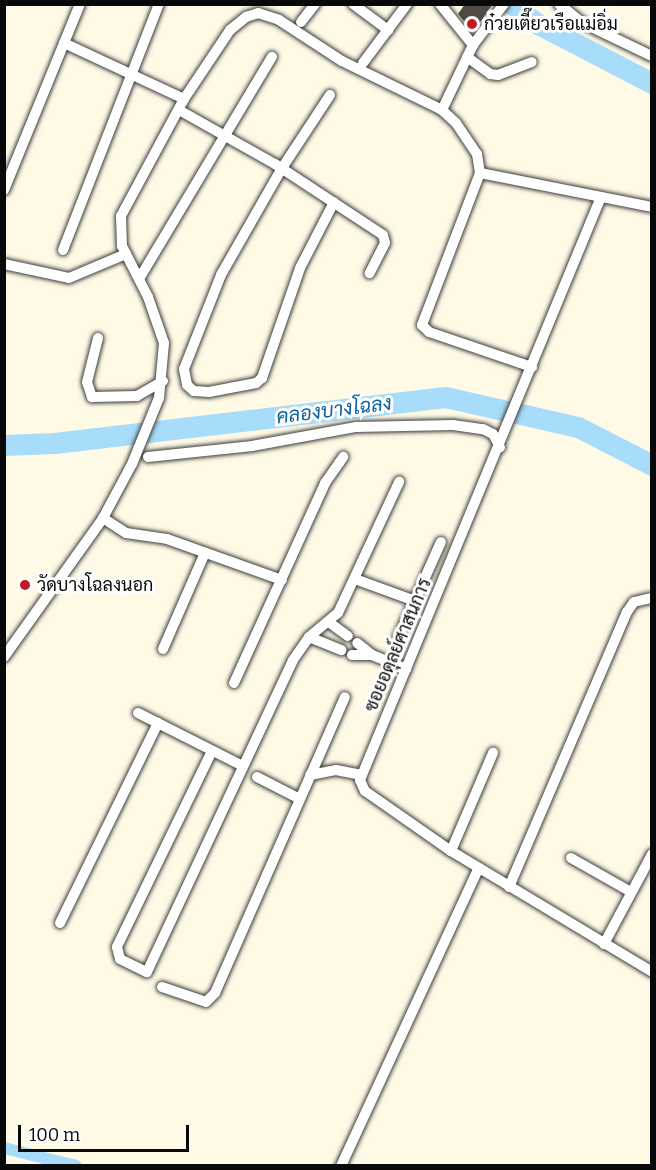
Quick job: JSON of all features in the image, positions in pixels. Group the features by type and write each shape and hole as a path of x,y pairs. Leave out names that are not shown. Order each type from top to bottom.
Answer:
{"street":[{"path":"4,190 80,4"},
{"path":"63,250 159,4"},
{"path":"301,22 315,4"},
{"path":"353,4 388,30"},
{"path":"363,63 407,4"},
{"path":"440,4 473,45"},
{"path":"442,110 473,45 504,4"},
{"path":"559,4 581,22 651,56"},
{"path":"4,657 103,518 123,482 159,398 164,343 139,279 126,254 119,229 121,216 184,99 230,30 258,13 279,20 350,65 442,110 477,154 480,173 422,326 429,332 531,372"},
{"path":"64,43 184,99"},
{"path":"139,279 272,57"},
{"path":"467,57 490,74 498,75 532,62"},
{"path":"330,95 282,168 227,261 194,337 183,375 194,391 209,392 256,384 262,378 300,268 334,202"},
{"path":"179,110 282,168 383,235 386,243 370,273"},
{"path":"480,173 651,207"},
{"name":"ซอยอดุลย์ศาสนการ","path":"361,775 501,446 601,198"},
{"path":"4,264 69,278 126,254"},
{"path":"98,338 87,382 92,397 137,396 162,381"},
{"path":"148,457 366,427 453,425 483,429 493,434 501,446"},
{"path":"234,683 325,483 343,457"},
{"path":"212,751 117,946 120,959 147,972 241,765 293,660 309,637 330,623 355,579 399,482"},
{"path":"103,518 126,533 167,538 282,580"},
{"path":"398,638 441,542"},
{"path":"163,649 205,553"},
{"path":"355,579 415,601"},
{"path":"509,887 627,612 634,602 651,598"},
{"path":"330,623 372,656"},
{"path":"309,637 347,652 372,656 406,669"},
{"path":"162,987 206,1002 215,993 345,697"},
{"path":"138,713 241,765"},
{"path":"60,923 158,723"},
{"path":"451,851 493,753"},
{"path":"310,775 336,770 361,775 365,790 451,851 651,972"},
{"path":"257,777 300,799"},
{"path":"603,944 651,854"},
{"path":"571,858 631,892"},
{"path":"341,1166 479,868"}],"building":[{"name":"ก๋วยเตี๊ยวเรือแม่อิ่ม","path":"465,4 493,4 473,32 458,14"}],"waterway":[{"path":"512,4 538,24 652,83"},
{"name":"คลองบางโฉลง","path":"4,445 54,443 445,397 578,427 652,465"},
{"path":"4,1148 76,1166"}],"place":[{"name":"ก๋วยเตี๊ยวเรือแม่อิ่ม","path":"472,24"},
{"name":"วัดบางโฉลงนอก","path":"25,585"}]}
